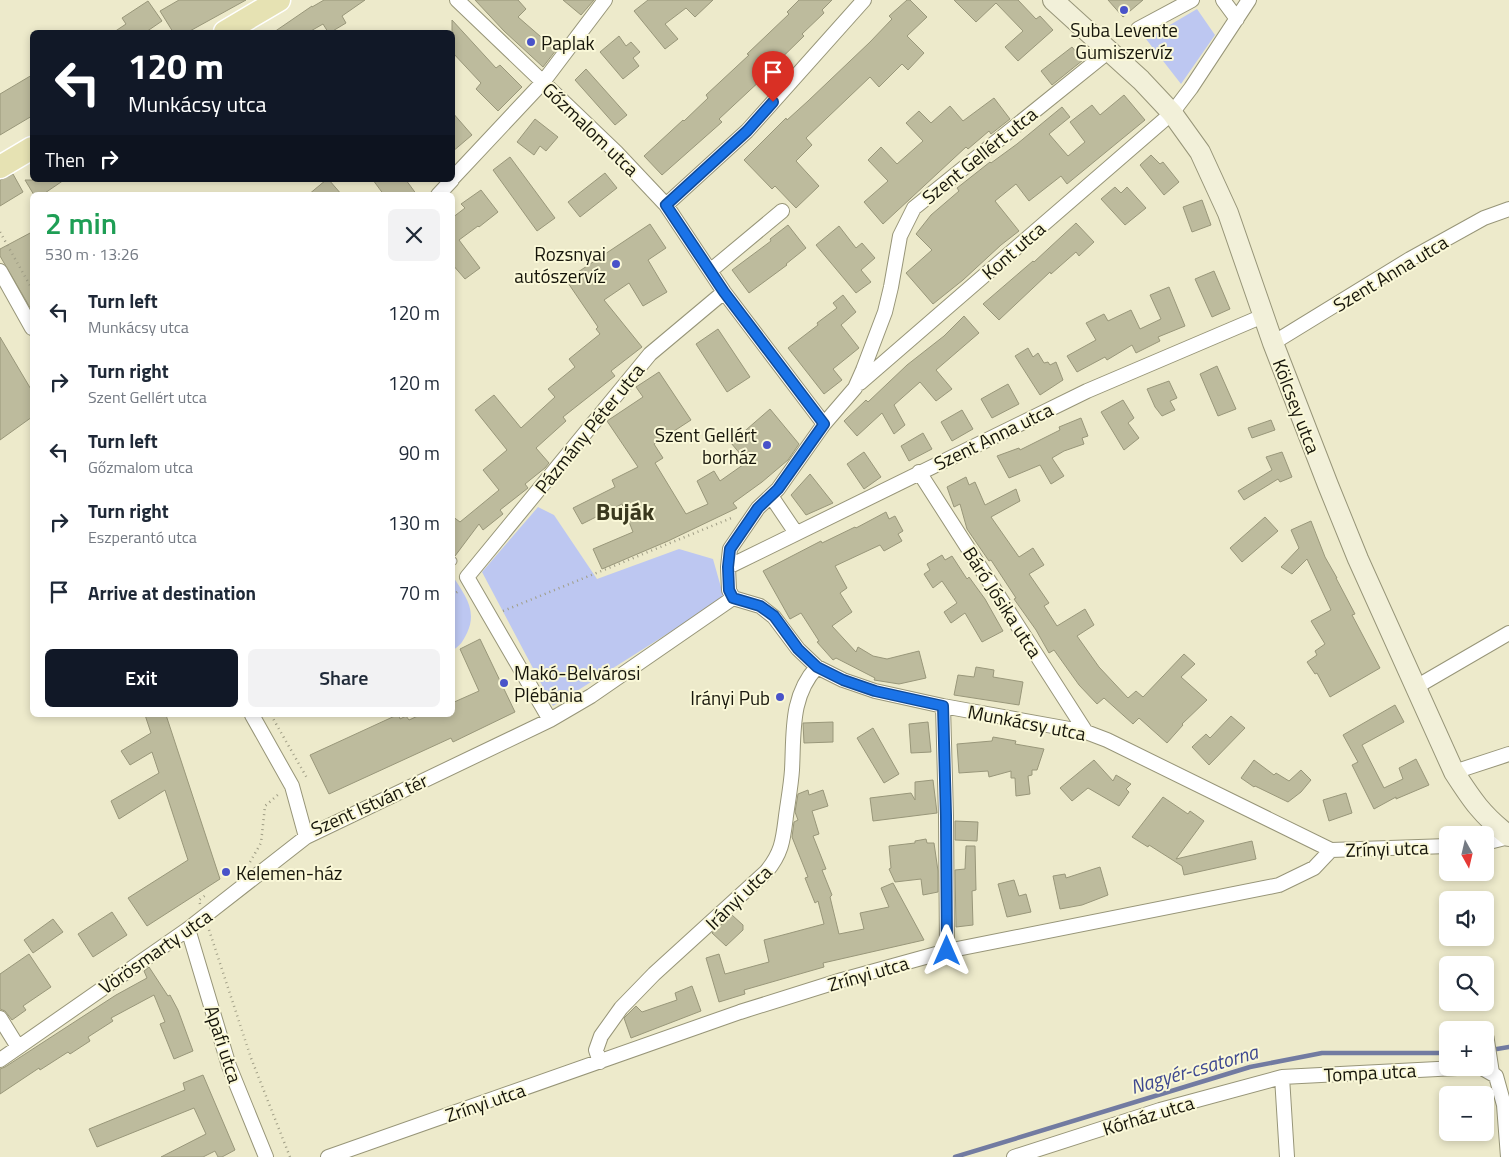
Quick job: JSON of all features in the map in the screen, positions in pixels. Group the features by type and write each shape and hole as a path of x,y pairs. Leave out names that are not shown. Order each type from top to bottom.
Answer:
{"main road":[{"path":"228,30 279,0"},
{"name":"Kölcsey utca","path":"1053,0 1141,80 1172,112 1200,152 1228,213 1273,343 1358,559 1454,772 1481,812 1509,837"},
{"path":"0,167 30,149"}],"street":[{"name":"Gőzmalom utca","path":"457,0 616,152 666,205 724,292 824,424"},
{"path":"455,177 543,82 605,0"},
{"path":"666,205 747,131 864,0"},
{"path":"1138,29 1192,0"},
{"path":"1223,0 1237,19"},
{"path":"1172,112 1191,88 1249,0"},
{"name":"Szent Gellért utca","path":"728,567 730,549 758,508 778,489 824,424 855,388 885,312 900,236 914,208 1109,51"},
{"name":"Kont utca","path":"855,388 1172,112"},
{"path":"441,192 450,182"},
{"name":"Szent Anna utca","path":"1273,343 1410,259 1484,218 1509,208"},
{"path":"710,271 782,211"},
{"path":"0,271 30,324"},
{"name":"Pázmány Péter utca","path":"490,616 467,577 650,354 724,292"},
{"name":"Szent Anna utca","path":"728,567 1086,391 1263,316"},
{"name":"Báró Jósika utca","path":"920,472 1086,732"},
{"path":"771,496 796,533"},
{"path":"728,567 729,590 733,598"},
{"name":"Munkácsy utca","path":"733,598 760,606 774,616 798,649 817,667 843,680 875,691 943,706 1086,732 1107,740 1331,850"},
{"name":"Szent István tér","path":"253,717 292,786 306,837 550,720 591,696 733,598"},
{"path":"490,616 550,720"},
{"path":"1416,687 1509,633"},
{"name":"Irányi utca","path":"600,1062 596,1050 601,1036 621,1008 654,974 766,872 779,855 784,839 792,773 794,716 803,685 817,667"},
{"path":"943,706 947,951"},
{"path":"1454,772 1509,754"},
{"name":"Vörösmarty utca","path":"0,1060 188,929 306,837"},
{"path":"1494,841 1509,837"},
{"name":"Zrínyi utca","path":"328,1157 758,1006 842,980 947,951 1279,886 1314,868 1331,850 1439,846"},
{"name":"Apafi utca","path":"188,929 229,1066 266,1157"},
{"path":"0,1018 18,1047"},
{"name":"Tompa utca","path":"1282,1077 1439,1069"},
{"path":"1496,1076 1504,1105 1508,1157"},
{"path":"1282,1077 1287,1157"},
{"name":"Kórház utca","path":"1014,1157 1160,1110 1282,1077"}],"lane":[{"path":"1494,1063 1496,1076"}],"path":[{"path":"0,232 30,286"},
{"path":"490,616 758,508"},
{"path":"247,866 261,843 265,806 277,794 307,778 272,717"},
{"path":"204,917 250,1058 290,1157"}],"shaded area":[{"path":"1197,9 1215,35 1181,84 1146,39"},
{"path":"538,507 554,515 597,579 679,549 713,559 724,598 553,706 482,572"},
{"path":"455,580 468,602 471,617 467,633 460,645 455,649"}],"building":[{"path":"179,0 246,0 192,30 172,30 160,11"},
{"path":"324,0 365,0 342,16 346,23 334,30 327,30 323,24 312,30 277,30"},
{"path":"475,0 518,0 526,9 518,17 556,50 543,67 504,31"},
{"path":"563,0 594,0 581,15"},
{"path":"648,0 713,0 695,17 686,8 665,24 678,39 665,49 634,11"},
{"path":"799,0 832,0 822,10 824,13 802,34 804,36 719,119 722,122 662,175 644,156 708,98 706,95 749,55 747,54 789,14 787,12"},
{"path":"907,0 910,0 927,17 907,36 924,53 908,70 902,64 879,87 870,77 806,138 812,145 796,161 819,186 796,208 775,186 772,189 744,160 786,118 787,120 870,42 892,19 889,16"},
{"path":"954,0 1018,0 1036,19 1040,16 1053,30 1018,61 1005,47 1023,31 996,3 976,22"},
{"name":"Suba Levente Gumiszervíz","path":"1108,0 1143,0 1123,17"},
{"path":"148,1 162,21 149,30 117,30 126,24 122,18"},
{"path":"452,20 496,68 500,65 522,87 498,111 476,89 481,83 455,55 455,30 452,30"},
{"path":"619,36 626,46 631,42 640,52 633,58 639,66 623,79 600,52"},
{"path":"1072,47 1083,60 1052,85 1041,71"},
{"path":"586,69 627,115 615,125 575,80"},
{"path":"30,76 30,117 0,135 0,94"},
{"path":"1124,95 1145,120 1067,184 1061,176 1029,201 1016,184 995,201 1019,231 933,304 906,273 932,250 916,234 931,215 959,191 957,188 1017,144 1062,107 1070,117 1049,134 1068,156 1085,142 1070,122 1092,105 1100,115"},
{"path":"994,98 1010,119 991,134 989,131 968,149 966,147 883,224 864,202 888,181 868,160 881,147 897,164 923,141 906,123 919,111 931,123 950,106 963,121"},
{"path":"455,115 472,135 455,149"},
{"path":"535,119 558,137 546,151 540,146 534,155 517,142"},
{"path":"1151,155 1160,164 1163,162 1179,182 1164,195 1140,165"},
{"path":"510,157 555,218 537,231 493,170"},
{"path":"605,173 617,188 580,217 568,202"},
{"path":"13,174 23,192 0,206 0,180"},
{"path":"25,180 30,180 30,182 61,182 46,192 32,192"},
{"path":"324,182 331,182 339,192 312,192"},
{"path":"374,182 407,182 415,192 382,192"},
{"path":"1115,187 1121,193 1127,187 1146,208 1125,225 1101,199"},
{"path":"481,190 498,212 459,240 480,268 465,279 455,267 455,216 465,208 461,204"},
{"path":"1202,200 1211,225 1192,232 1183,207"},
{"path":"1076,223 1094,242 1079,256 1076,252 1051,274 1050,272 999,320 983,304 1034,262"},
{"path":"650,224 666,248 648,260 667,292 643,306 629,283 604,300 642,347 611,371 615,376 563,417 566,421 536,448 549,463 525,484 528,488 500,510 503,514 483,530 479,524 455,556 455,518 460,522 499,490 483,470 507,450 475,410 494,395 521,428 555,397 548,389 575,367 569,359 600,334 596,329 598,327 566,280"},
{"path":"788,225 806,248 787,265 749,293 732,270 771,241 770,239"},
{"path":"839,226 856,248 862,243 875,258 861,270 871,282 856,293 816,245"},
{"path":"30,233 30,308 0,256 0,249"},
{"path":"1214,271 1230,309 1212,317 1195,279"},
{"path":"1169,287 1185,326 1158,337 1160,341 1136,353 1132,345 1107,360 1105,357 1077,372 1067,356 1096,340 1086,323 1104,314 1108,321 1131,310 1140,329 1161,319 1150,295"},
{"path":"843,295 856,312 841,325 859,348 833,369 842,380 824,394 788,348 837,308 833,303"},
{"path":"964,316 979,333 936,370 952,389 936,401 920,382 894,405 905,425 894,434 882,413 857,436 844,421 866,400 868,402 907,365 944,336"},
{"path":"718,329 750,377 727,392 696,344"},
{"path":"0,337 30,388 30,418 0,440"},
{"path":"1028,348 1033,357 1038,353 1044,363 1048,362 1050,365 1056,362 1063,380 1040,395 1015,356"},
{"path":"1217,366 1236,409 1218,416 1200,374"},
{"path":"659,372 691,420 654,444 663,458 655,463 686,514 708,504 697,481 714,471 720,481 747,462 731,443 770,409 799,444 788,460 733,503 737,508 668,541 602,569 593,549 633,532 622,504 582,524 573,508 615,487 612,480 638,467 607,421 643,397 636,387"},
{"path":"1169,381 1177,398 1170,401 1175,410 1162,416 1155,407 1147,389"},
{"path":"1008,384 1019,404 992,418 981,399"},
{"path":"1123,400 1134,418 1128,423 1139,438 1124,450 1101,412"},
{"path":"962,410 973,429 952,441 941,422"},
{"path":"1081,418 1088,436 1082,438 1084,444 1064,451 1052,458 1064,476 1051,484 1040,465 1009,478 997,456 1019,448 1020,450 1060,430 1059,427"},
{"path":"1271,420 1275,430 1252,438 1248,428"},
{"path":"923,433 932,449 909,461 901,446"},
{"path":"864,452 881,477 864,489 847,464"},
{"path":"1282,452 1292,477 1280,482 1278,479 1244,500 1238,491 1272,470 1266,457"},
{"path":"810,474 833,503 806,515 791,495"},
{"path":"966,477 969,485 975,482 985,505 1016,489 1020,501 991,517 1019,557 1033,548 1044,565 1029,574 1049,603 1044,606 1057,626 1085,609 1094,625 1077,636 1099,667 1128,698 1136,691 1143,697 1184,654 1195,664 1181,677 1207,700 1182,724 1167,743 1139,718 1133,724 1104,698 1097,704 1079,685 1054,650 1049,653 991,560 989,561 967,529 960,504 954,507 947,487"},
{"path":"886,512 889,519 895,516 903,531 898,534 902,541 884,551 880,545 835,566 847,588 840,593 852,612 832,626 856,652 858,647 873,656 887,659 919,651 926,678 899,684 874,680 875,678 836,658 833,660 817,642 819,641 801,613 790,619 763,571 821,541 822,543 856,528"},
{"path":"1265,517 1278,531 1242,562 1230,548"},
{"path":"1311,521 1325,557 1355,614 1352,615 1380,668 1330,697 1317,673 1315,674 1307,662 1317,655 1315,651 1325,644 1311,621 1331,610 1307,559 1292,574 1281,567 1299,548 1291,530"},
{"path":"942,555 945,560 952,556 967,579 969,577 985,599 1003,631 982,642 965,613 951,623 944,612 957,603 942,581 933,588 924,574 930,570 927,564"},
{"path":"480,639 515,712 453,742 451,738 329,794 310,755 393,717 400,717 400,719 407,717 409,720 416,717 455,717 455,702 479,691 460,649"},
{"path":"976,667 994,670 993,677 1023,682 1019,705 954,695 958,675 974,677"},
{"path":"1395,705 1404,722 1362,745 1384,788 1403,779 1399,768 1416,759 1429,785 1396,799 1396,797 1374,809 1352,765 1358,762 1343,735"},
{"path":"1231,716 1245,728 1209,765 1192,747 1206,734 1210,738"},
{"path":"146,717 167,717 220,879 147,926 128,898 188,860 165,790 119,819 111,801 159,773 152,752 130,765 121,751 151,733"},
{"path":"833,722 833,742 804,743 803,723"},
{"path":"928,722 931,752 911,753 909,724"},
{"path":"873,728 899,774 884,783 857,738"},
{"path":"993,737 1016,741 1015,744 1044,749 1037,770 1032,770 1032,775 1028,776 1030,794 1016,796 1015,778 1011,778 1011,771 989,777 988,771 959,773 957,744 992,741"},
{"path":"1094,760 1113,781 1116,775 1131,784 1126,789 1129,792 1119,806 1088,788 1072,801 1060,788"},
{"path":"1254,760 1274,775 1276,773 1289,781 1301,770 1311,780 1301,792 1288,802 1254,787 1241,778"},
{"path":"933,780 937,813 873,821 870,798 911,793 915,800 915,782"},
{"path":"808,790 809,795 823,790 828,806 812,811 819,834 813,836 826,869 822,870 832,895 830,897 839,934 864,929 860,913 889,907 881,888 893,883 924,940 823,963 824,967 744,990 745,994 719,1002 706,958 719,954 725,974 769,962 764,940 824,924 818,901 815,903 805,878 808,877 792,837 794,822 798,820 795,812 798,794"},
{"path":"1346,793 1352,813 1329,821 1323,800"},
{"path":"1163,797 1188,814 1190,811 1204,821 1176,859 1252,841 1256,859 1184,875 1182,866 1149,845 1148,847 1132,837"},
{"path":"955,821 978,822 977,841 955,840"},
{"path":"926,839 927,843 934,843 938,871 938,892 923,895 921,879 895,882 889,869 891,868 889,846 915,843 915,841"},
{"path":"966,846 975,846 976,890 972,891 973,925 956,927 955,870 965,869"},
{"path":"1100,867 1108,895 1082,905 1060,909 1053,876 1065,874 1066,878"},
{"path":"1014,880 1019,896 1026,894 1031,912 1007,917 998,884"},
{"path":"112,912 127,935 93,957 78,934"},
{"path":"732,915 743,925 743,930 726,946 712,933"},
{"path":"53,919 63,932 33,953 24,940"},
{"path":"29,954 51,987 23,1006 26,1010 12,1020 5,1011 0,1009 0,974"},
{"path":"149,967 168,996 170,995 178,1010 193,1051 174,1059 160,1024 165,1022 154,995 111,1018 113,1021 88,1037 90,1041 70,1054 68,1052 40,1070 39,1068 0,1094 0,1069 116,995 147,978 144,971"},
{"path":"692,986 701,1011 631,1038 624,1018 636,1006 642,1012 677,1000 675,993"},
{"path":"203,1075 235,1150 222,1157 218,1157 215,1151 203,1157 161,1157 206,1134 194,1108 97,1147 89,1129 185,1090 183,1083"}],"waterway":[{"name":"Nagyér-csatorna","path":"1494,1050 1509,1047"},
{"name":"Nagyér-csatorna","path":"955,1157 1250,1067 1322,1053 1439,1053"}],"place":[{"name":"Suba Levente Gumiszervíz","path":"1124,10"},
{"name":"Paplak","path":"531,42"},
{"name":"Rozsnyai autószervíz","path":"616,264"},
{"name":"Szent Gellért borház","path":"767,445"},
{"name":"Makó-Belvárosi Plébánia","path":"504,683"},
{"name":"Irányi Pub","path":"780,697"},
{"name":"Kelemen-ház","path":"226,872"}],"district":[{"name":"Buják","path":"625,511"}],"route":[{"path":"773,102 747,131 666,205 724,292 824,424 778,489 758,508 730,549 728,567 729,590 733,598 760,606 774,616 798,649 817,667 843,680 875,691 943,706 947,951"}]}
